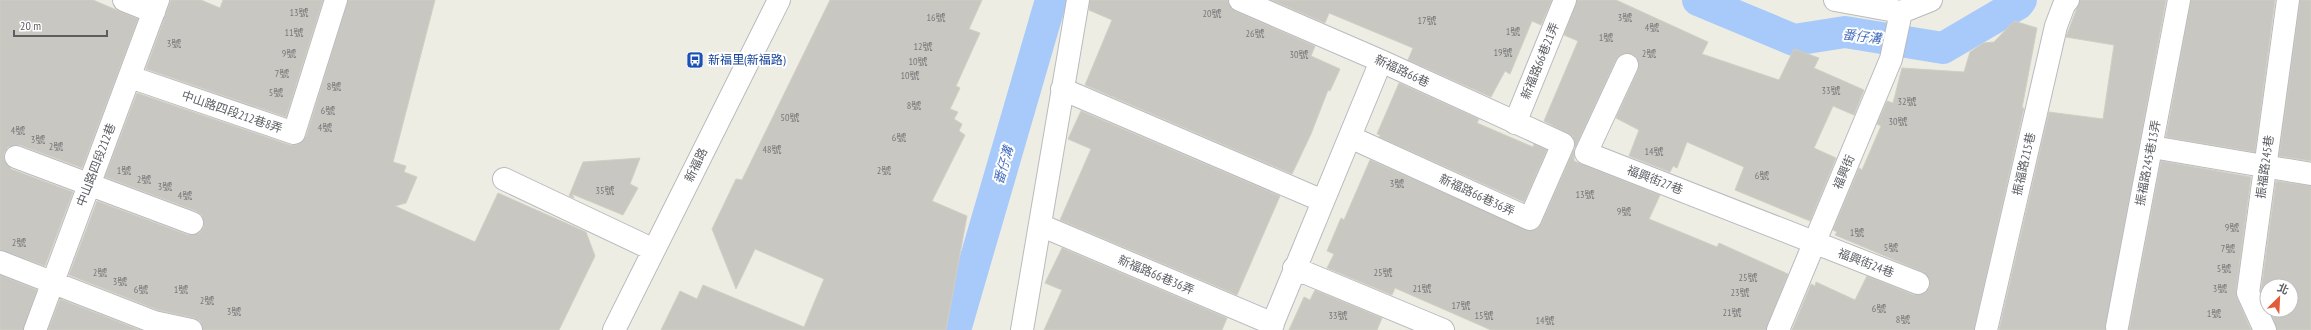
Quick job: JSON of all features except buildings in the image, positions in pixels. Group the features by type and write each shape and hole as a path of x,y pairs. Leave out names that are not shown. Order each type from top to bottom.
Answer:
{"street":[{"path":"124,0 156,6"},
{"name":"中山路四段212巷8弄","path":"130,77 294,134 336,0"},
{"name":"新福路","path":"614,330 779,0"},
{"path":"1022,330 1078,0"},
{"name":"新福路66巷","path":"1240,0 1381,61 1563,144"},
{"name":"新福路66巷21弄","path":"1515,123 1565,0"},
{"path":"1835,0 1901,12 1931,0"},
{"name":"振福路215巷","path":"1986,330 2056,26 2064,5 2068,0"},
{"name":"振福路245巷13弄","path":"2117,327 2179,0"},
{"name":"振福路245巷","path":"2266,330 2248,293 2288,0"},
{"name":"中山路四段212巷","path":"35,330 156,6"},
{"name":"福興街","path":"1778,330 1891,60 1901,12"},
{"path":"1271,327 1294,268 1381,61"},
{"name":"福興街27巷","path":"1627,66 1586,153 1814,243"},
{"path":"1062,89 1323,201"},
{"name":"新福路66巷36弄","path":"1350,137 1530,219 1563,144"},
{"path":"2152,147 2311,174"},
{"path":"16,157 88,186 192,223"},
{"path":"504,179 654,250"},
{"name":"新福路66巷36弄","path":"1040,225 1271,327"},
{"name":"福興街24巷","path":"1814,243 1918,283"},
{"path":"0,262 154,322 191,330"},
{"path":"1294,268 1443,330"}],"waterway":[{"name":"番仔溝","path":"955,330 1051,0"},
{"name":"番仔溝","path":"1698,0 1794,40 1845,32 1943,48 2018,4 2021,0"}],"place":[{"name":"新福里(新福路)","path":"695,60"}]}
